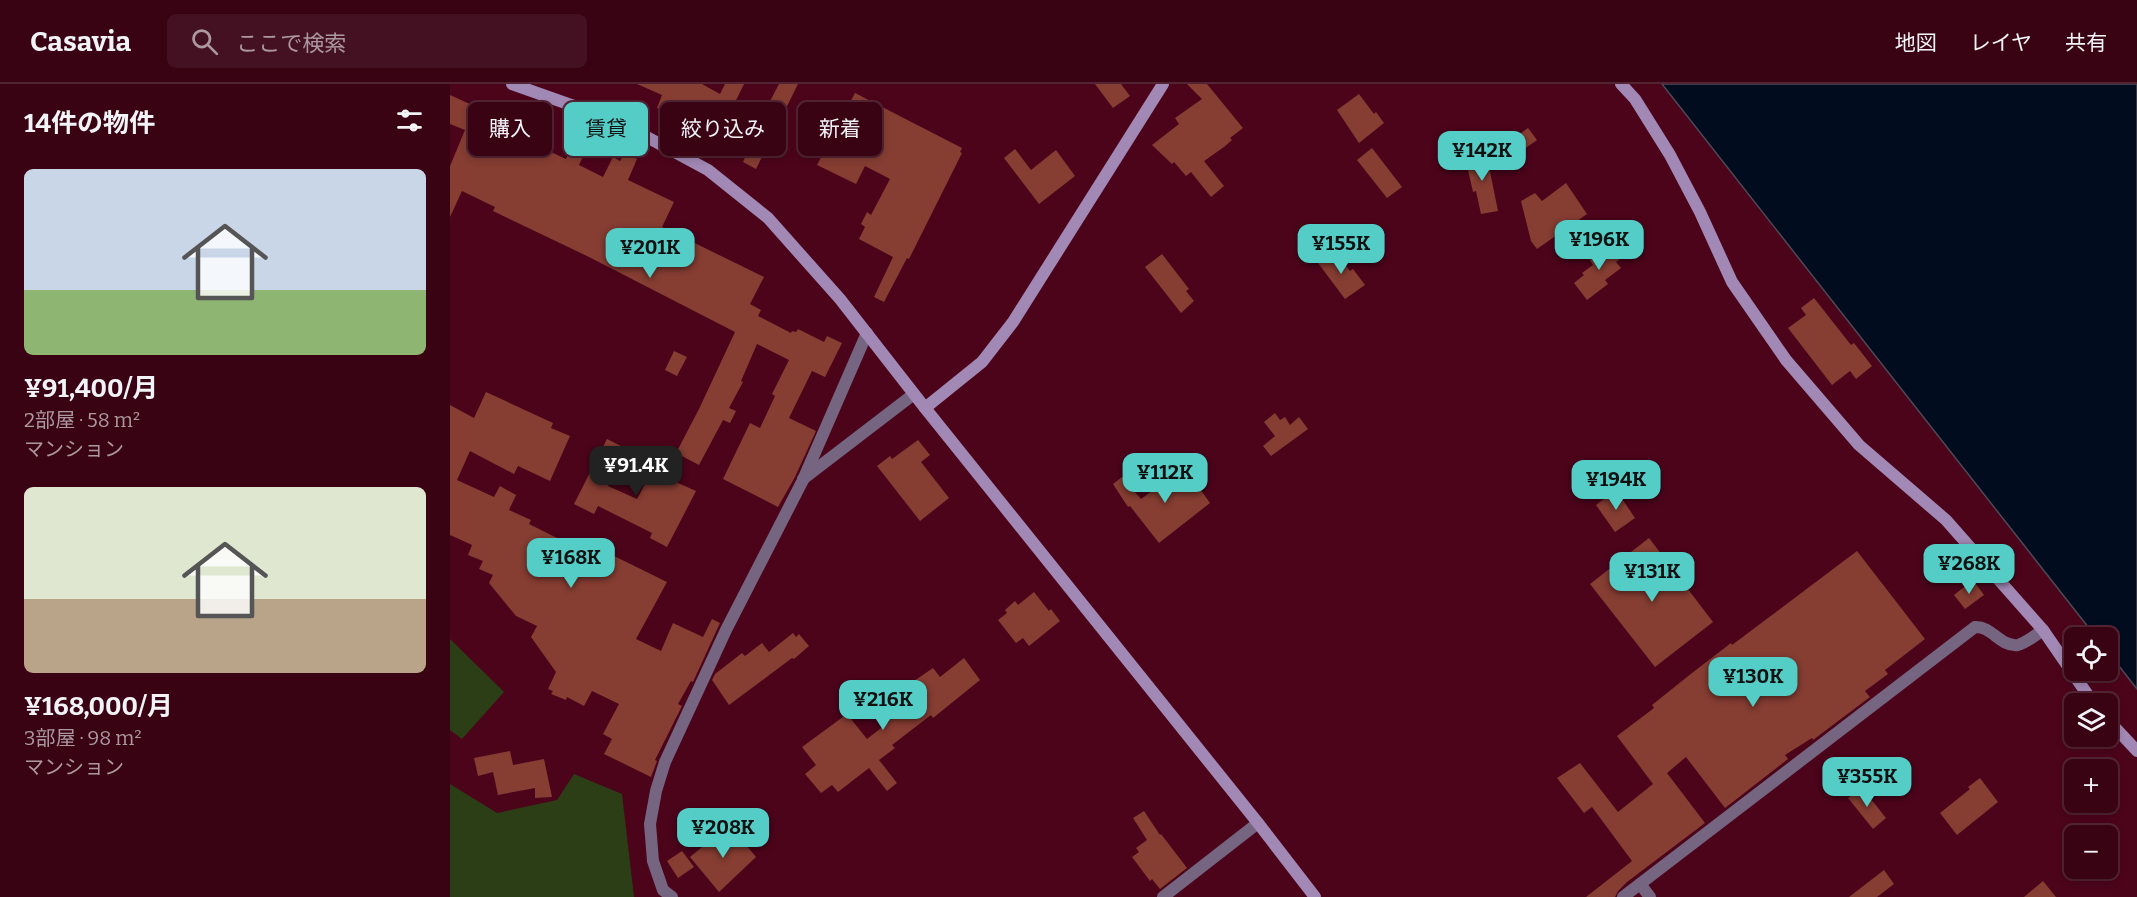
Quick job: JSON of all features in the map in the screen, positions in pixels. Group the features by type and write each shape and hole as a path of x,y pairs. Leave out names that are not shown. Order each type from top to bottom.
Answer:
{"street":[{"path":"512,84 619,122 708,170 768,218 840,299 1315,897"},
{"path":"925,408 982,362 1012,322 1163,84"},
{"path":"1621,84 1635,99 1670,155 1700,212 1732,282 1786,360 1859,445 1946,520 2043,630 2086,693"},
{"path":"672,897 663,890 652,861 650,824 656,790 665,762 726,630 802,480 867,333"},
{"path":"802,480 914,394"},
{"path":"1623,897 1974,627 1982,626 2007,644 2019,645 2043,630"},
{"path":"2118,731 2137,751"},
{"path":"1163,897 1258,823"},
{"path":"1640,884 1650,897"}],"green space":[{"path":"450,639 504,692 462,739 450,730"},
{"path":"574,774 622,794 634,897 450,897 450,784 497,813 557,800"}],"water":[{"path":"1662,84 2137,84 2137,689 2118,665 2118,627 2088,627"}],"building":[{"path":"637,84 702,84 720,94 725,84 744,84 735,102 660,102 660,110 657,108 662,95"},
{"path":"779,84 798,84 786,108 786,102 770,102"},
{"path":"1095,84 1121,84 1130,96 1113,108"},
{"path":"1187,84 1207,84 1243,128 1230,138 1232,140 1224,147 1204,161 1224,186 1211,197 1191,172 1186,176 1174,162 1172,164 1152,145 1179,124 1175,118 1202,99"},
{"path":"855,93 873,102 850,102"},
{"path":"1359,94 1384,123 1359,143 1337,110"},
{"path":"450,95 468,103 468,156 552,156 552,153 566,159 567,156 583,156 579,165 603,177 613,157 620,161 623,156 637,159 628,180 674,202 662,227 764,277 750,304 761,310 758,316 791,333 798,329 824,342 827,336 842,343 825,377 812,371 789,418 816,431 778,507 723,479 750,423 760,428 775,396 772,394 789,360 757,344 741,381 743,382 729,408 736,411 730,423 723,420 699,465 676,453 735,332 493,211 495,207 462,191 450,217 450,166 465,130 450,124"},
{"path":"882,107 962,148 960,152 962,153 909,259 907,258 884,302 874,297 893,257 859,239 865,227 861,224 867,212 871,215 890,179 865,166 856,184 817,165 822,156 882,156"},
{"path":"1528,128 1537,140 1523,150 1514,138"},
{"path":"1372,148 1402,187 1387,198 1357,160"},
{"path":"1015,149 1031,170 1056,150 1075,176 1039,204 1004,158"},
{"path":"1486,152 1498,211 1481,214 1465,157"},
{"path":"746,156 762,156 756,169 743,162"},
{"path":"1566,183 1587,214 1537,249 1531,241 1521,201 1535,193 1542,201"},
{"path":"1609,242 1621,258 1616,262 1621,268 1605,280 1608,284 1587,300 1574,283 1593,265 1588,257"},
{"path":"1335,251 1350,271 1353,269 1365,285 1345,299 1318,263"},
{"path":"1162,254 1189,289 1186,291 1194,301 1181,313 1145,267"},
{"path":"1814,298 1851,345 1854,343 1872,366 1856,379 1850,371 1832,385 1788,328 1806,315 1801,308"},
{"path":"674,351 687,357 677,376 665,370"},
{"path":"486,392 553,423 551,428 570,436 550,481 518,466 514,474 470,451 457,480 494,497 500,486 516,495 509,510 531,520 529,524 573,546 575,543 605,559 608,553 667,582 636,639 661,651 673,623 703,637 712,619 720,623 693,682 691,681 678,704 682,706 655,760 657,761 651,777 604,754 612,739 603,734 619,704 592,691 584,706 567,697 566,700 551,694 553,691 548,689 556,672 531,637 537,626 516,616 489,583 493,575 479,569 483,561 468,555 472,545 450,535 450,405 474,418"},
{"path":"1275,413 1280,420 1285,417 1290,425 1299,417 1308,429 1271,456 1263,446 1275,436 1264,422"},
{"path":"607,439 627,449 608,486 637,499 651,473 696,491 667,547 650,538 652,533 598,506 594,514 574,504"},
{"path":"918,440 930,455 921,462 949,498 920,521 877,466 890,456 892,459"},
{"path":"1187,471 1210,503 1159,543 1130,506 1128,507 1113,484 1122,477 1141,499 1170,478 1173,481"},
{"path":"1616,490 1635,518 1615,532 1596,505"},
{"path":"1649,538 1713,622 1655,667 1590,584"},
{"path":"1857,551 1925,639 1885,670 1888,674 1865,691 1870,697 1813,740 1812,738 1785,755 1788,759 1725,808 1686,757 1667,773 1705,823 1627,882 1615,897 1586,897 1632,861 1592,807 1584,813 1557,778 1580,763 1618,812 1653,784 1617,736 1654,708 1652,705 1692,673"},
{"path":"1973,580 1984,595 1965,609 1954,595"},
{"path":"1034,592 1060,621 1029,646 1023,638 1016,643 998,620 1007,613 1005,610 1015,601 1018,605"},
{"path":"793,633 796,637 799,634 809,646 729,705 712,680 715,674 742,653 745,656 762,643 769,652"},
{"path":"964,658 980,680 933,718 931,715 892,745 895,748 879,760 897,783 887,791 869,768 838,792 832,785 821,793 805,774 816,765 802,747 847,714 867,739 889,722 887,719 906,703 898,692 933,668 940,677"},
{"path":"510,751 513,765 544,759 552,797 535,798 535,788 498,795 493,772 478,776 474,758"},
{"path":"1980,778 1998,802 1957,835 1940,813"},
{"path":"1862,788 1886,818 1873,829 1848,798"},
{"path":"1144,811 1187,868 1160,889 1152,879 1150,881 1132,857 1139,852 1136,848 1147,840 1133,818"},
{"path":"732,828 756,857 719,892 690,857 713,838 716,842"},
{"path":"682,851 694,867 678,878 667,861"},
{"path":"1884,870 1894,884 1877,897 1849,897"},
{"path":"2043,881 2056,897 2024,897"}]}
